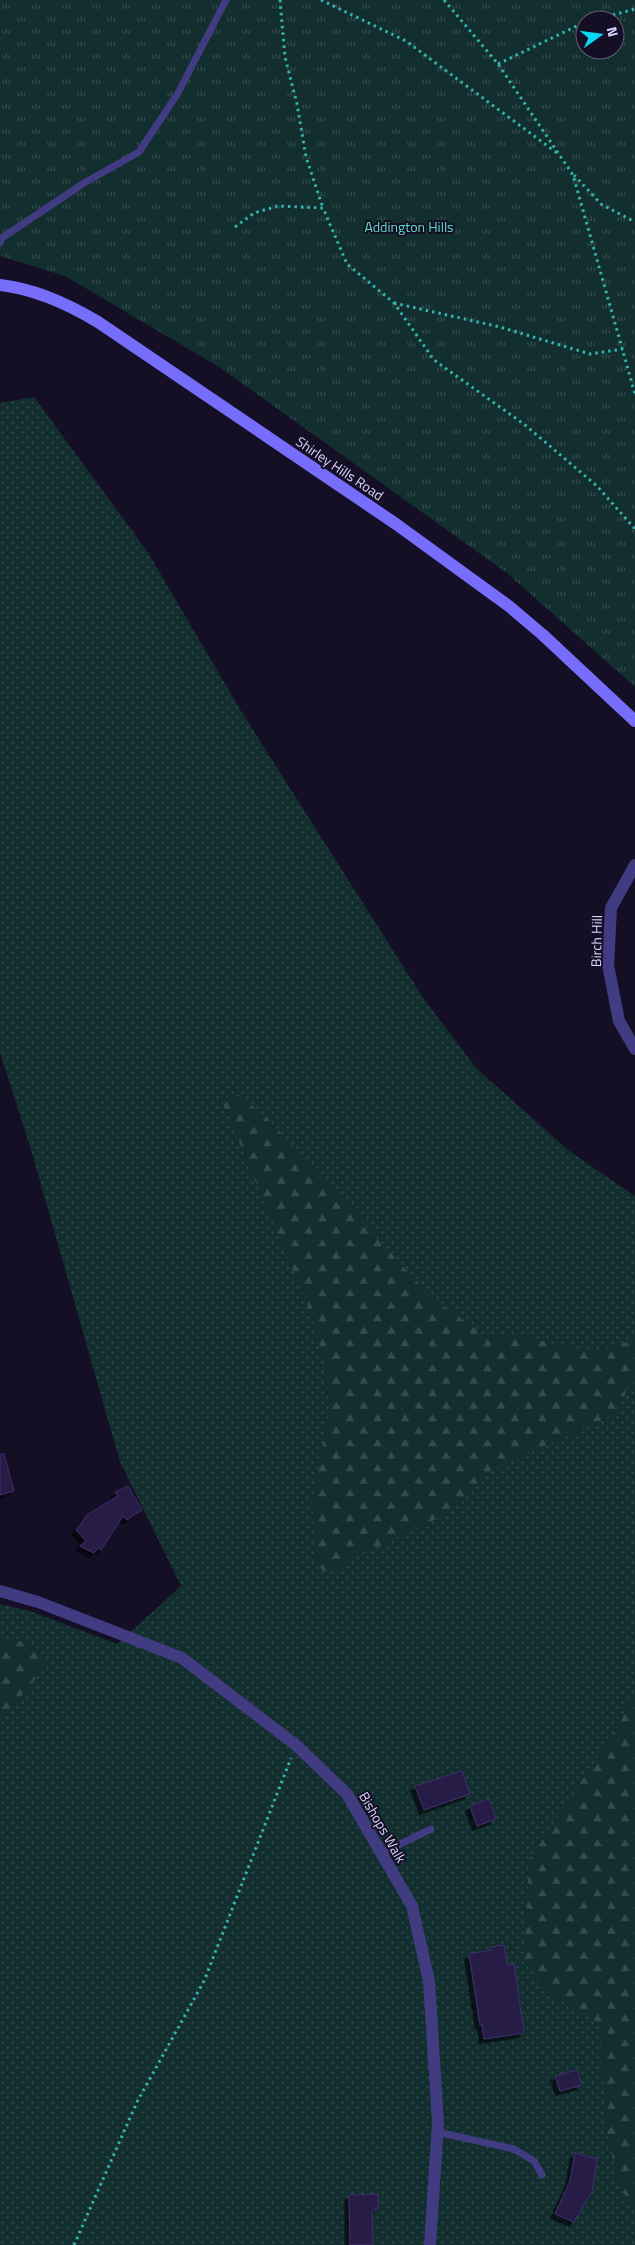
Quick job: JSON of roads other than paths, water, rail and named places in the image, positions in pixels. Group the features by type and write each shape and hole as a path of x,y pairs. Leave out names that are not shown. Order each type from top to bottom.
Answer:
{"street":[{"name":"Shirley Hills Road","path":"0,284 52,298 98,322 388,519 510,607 543,634 635,721"},
{"name":"Birch Hill","path":"635,864 611,908 608,965 619,1021 635,1049"},
{"name":"Bishops Walk","path":"0,1591 38,1602 182,1658 296,1745 347,1794 412,1906 429,1981 437,2132 430,2245"}],"lane":[{"path":"0,243 2,238 84,183 139,152 178,93 226,0"},
{"path":"382,1853 431,1829"},
{"path":"437,2132 514,2149 534,2162 542,2175"}],"park label":[{"name":"Addington Hills","path":"409,226"}]}
